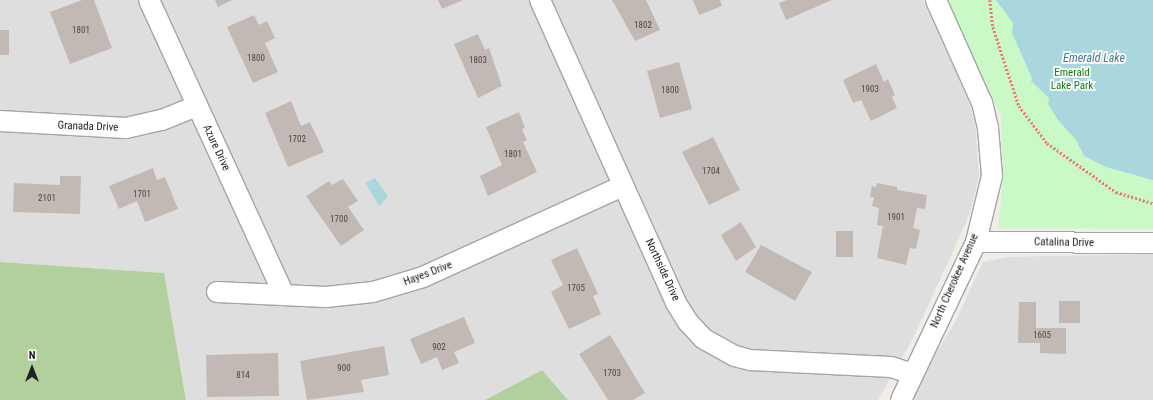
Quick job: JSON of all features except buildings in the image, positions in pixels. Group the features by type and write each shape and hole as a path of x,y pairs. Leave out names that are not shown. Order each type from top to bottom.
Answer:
{"street":[{"name":"Azure Drive","path":"149,0 284,295"},
{"name":"Northside Drive","path":"540,0 676,303 688,322 704,339 735,356 750,360 883,367 913,374"},
{"name":"North Cherokee Avenue","path":"900,400 976,242 992,176 988,128 970,72 936,0"},
{"name":"Granada Drive","path":"0,121 126,128 162,120 197,106"},
{"name":"Hayes Drive","path":"217,292 353,296 398,286 488,249 623,186"},
{"name":"Catalina Drive","path":"976,242 1153,243"}],"path":[{"path":"990,0 992,27 1020,106 1047,143 1116,192 1153,203"}],"shaded area":[{"path":"0,0 923,0 964,90 975,121 979,176 970,213 949,260 912,340 878,400 568,400 542,370 485,400 186,400 164,273 0,262"},
{"path":"1153,254 1153,400 907,400 954,324 983,262 1007,257"}],"green space":[{"name":"Emerald Lake Park","path":"945,0 1153,0 1153,229 998,228 1003,179 1001,116"},
{"path":"0,262 164,273 186,400 0,400"},
{"path":"542,370 568,400 485,400"}],"water":[{"name":"Emerald Lake","path":"996,0 1153,0 1153,180 1106,167 1084,156 1076,140 1058,120 1048,104 1049,98 1031,81 1032,78 1012,33 1013,23"},
{"path":"375,178 388,196 379,206 365,183"}]}
